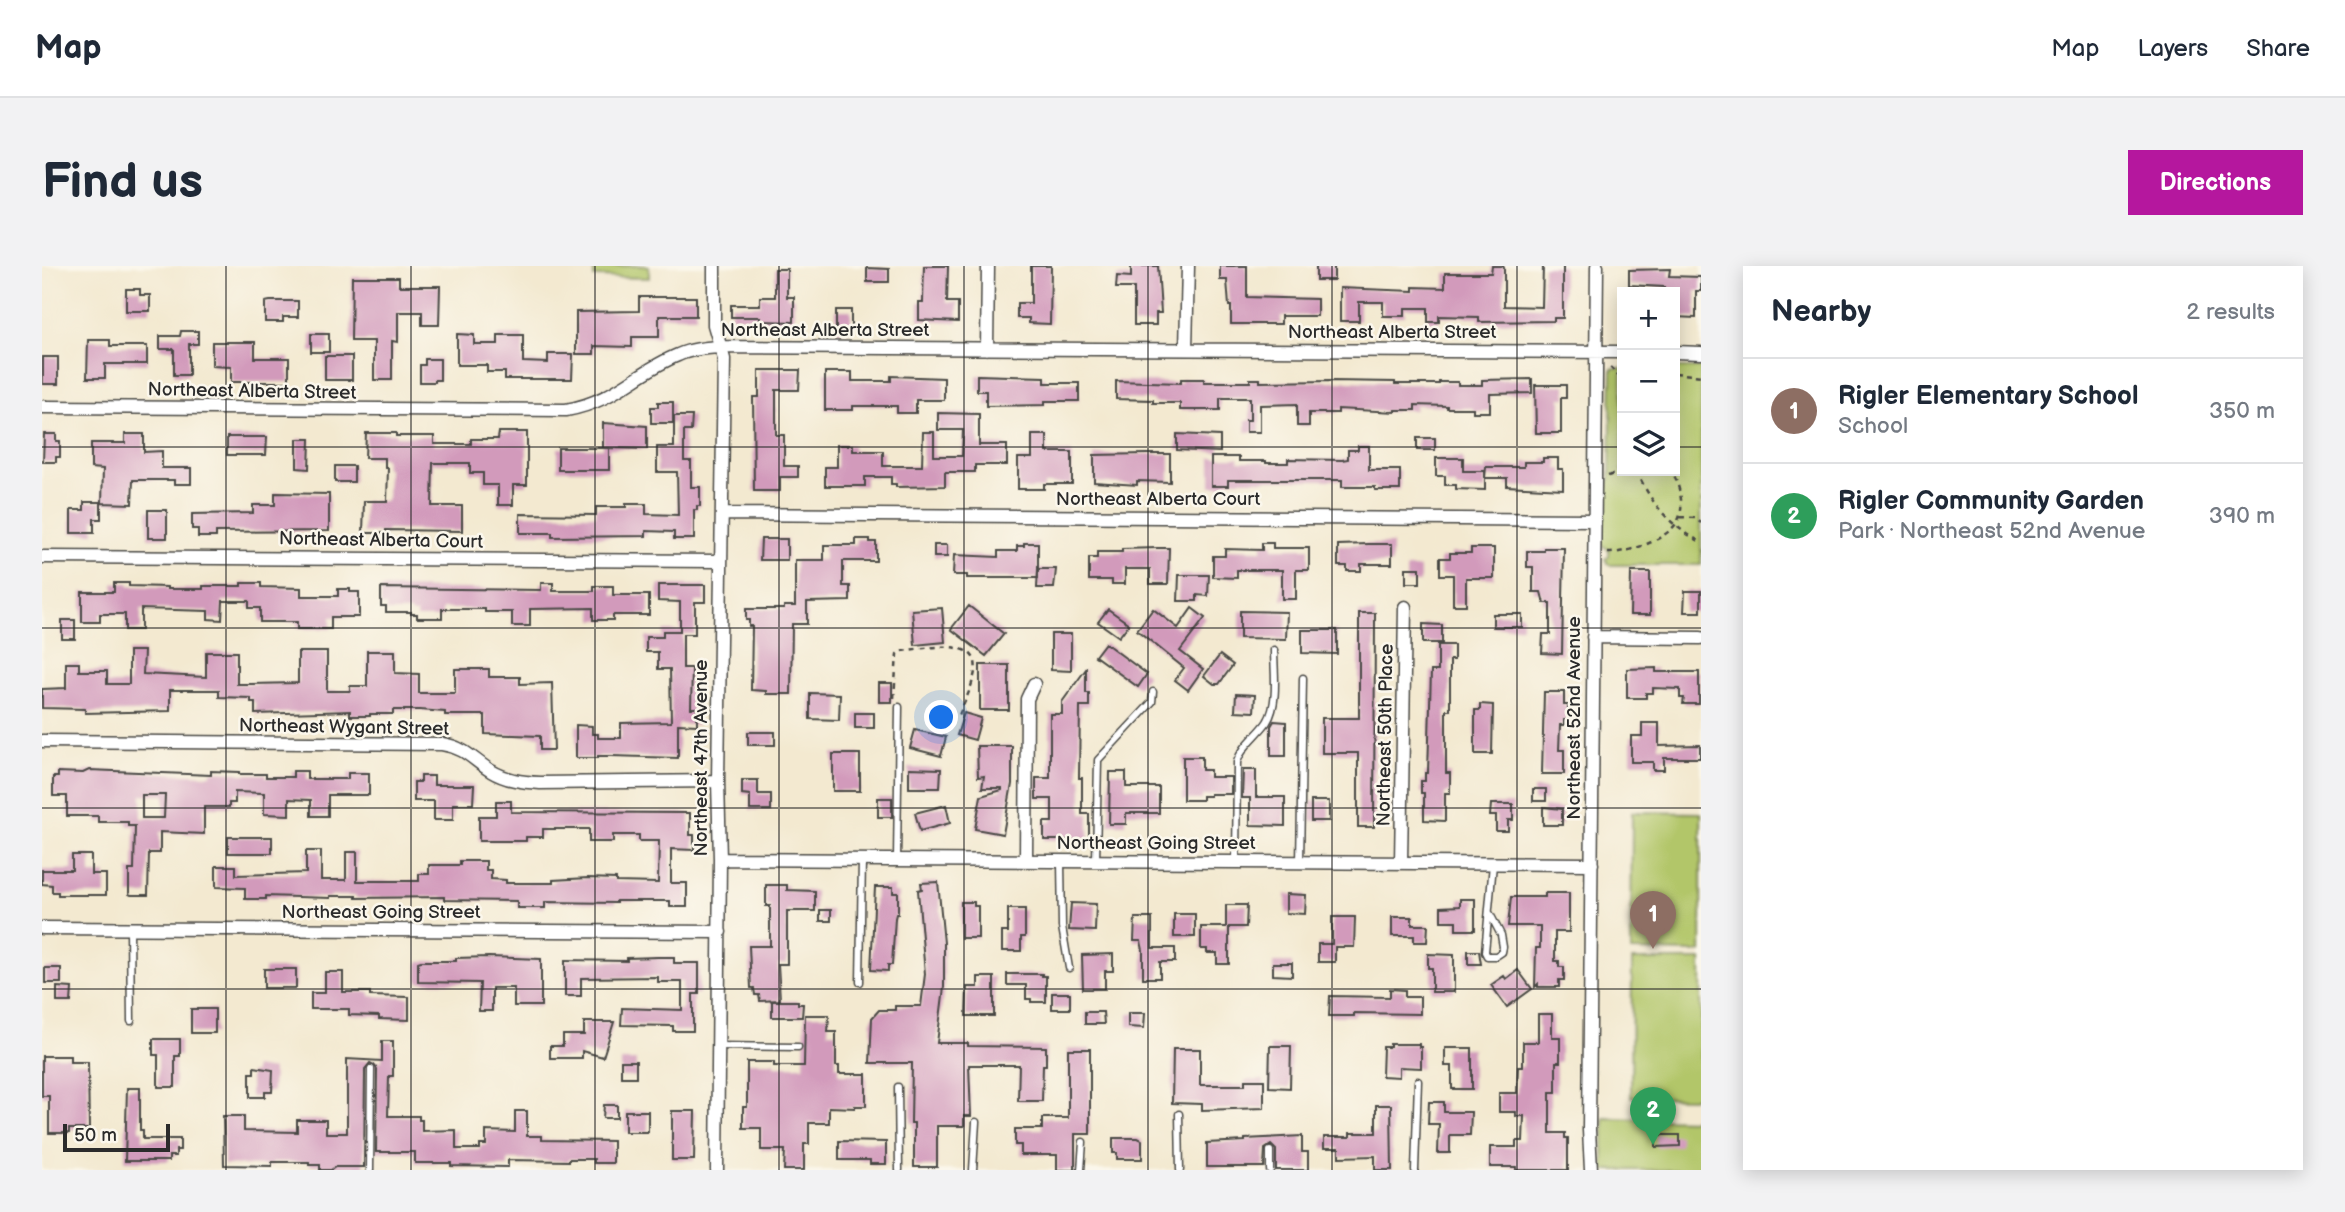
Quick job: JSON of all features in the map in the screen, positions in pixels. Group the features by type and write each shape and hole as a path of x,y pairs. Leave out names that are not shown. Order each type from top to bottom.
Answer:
{"street":[{"name":"Northeast 47th Avenue","path":"715,266 715,325 724,359 718,781 720,932 717,1170"},
{"path":"986,349 988,266"},
{"path":"1186,349 1188,266"},
{"name":"Northeast 52nd Avenue","path":"1591,1170 1589,1130 1597,266"},
{"name":"Northeast Alberta Street","path":"42,407 566,410 609,397 655,366 680,354 720,347 1617,352"},
{"path":"1680,352 1701,352"},
{"name":"Northeast Alberta Court","path":"722,514 1595,520"},
{"name":"Northeast Alberta Court","path":"42,557 720,561"},
{"name":"Northeast 50th Place","path":"1401,863 1405,607"},
{"path":"1593,637 1701,638"},
{"path":"1026,861 1027,699 1034,684"},
{"name":"Northeast Wygant Street","path":"42,741 442,744 465,751 492,772 516,781 718,781"},
{"name":"Northeast Going Street","path":"720,859 1592,864"},
{"name":"Northeast Going Street","path":"42,928 720,932"}],"lane":[{"path":"1236,862 1237,762 1268,721 1272,710 1274,650"},
{"path":"1300,863 1303,678"},
{"path":"1096,861 1098,760 1152,702 1153,692"},
{"path":"897,860 899,707"},
{"path":"860,982 862,859"},
{"path":"1061,861 1062,927 1069,968"},
{"path":"1490,914 1503,941 1502,952 1496,956 1488,956 1485,952 1493,864"},
{"path":"130,929 131,1021"},
{"path":"719,1046 799,1047"},
{"path":"370,1170 371,1069"},
{"path":"1415,1170 1418,1081"},
{"path":"898,1087 899,1170"},
{"path":"1179,1114 1180,1170"},
{"path":"973,1170 976,1122"},
{"path":"1081,1170 1083,1142"},
{"path":"1270,1151 1270,1170"}],"path":[{"path":"1680,374 1701,376"},
{"path":"1639,476 1644,489 1667,519 1701,542"},
{"path":"1594,553 1628,551 1644,546 1674,525 1680,517 1680,497 1674,476"},
{"path":"1680,517 1695,518 1701,523"},
{"path":"899,707 894,701 897,654 901,651 952,646 966,652 974,661 975,670 959,715"}],"green space":[{"path":"594,266 649,266 649,278 594,277"},
{"path":"1612,368 1617,368 1617,476 1680,476 1680,368 1701,368 1701,565 1609,565 1605,559 1609,556 1609,550 1602,545 1602,504 1610,480"},
{"path":"1632,812 1701,813 1701,952 1631,951"},
{"path":"1632,960 1701,960 1701,1098 1631,1097"},
{"path":"1604,1118 1701,1120 1701,1170 1604,1170"}],"building":[{"path":"924,266 948,266 947,302 958,302 958,322 919,320 919,302 923,302"},
{"path":"1031,266 1051,266 1050,324 1029,323 1029,318 1017,318 1017,303 1031,303"},
{"path":"1131,266 1158,266 1161,313 1156,313 1156,325 1134,325 1134,288 1116,288 1117,276 1131,277"},
{"path":"1220,266 1247,266 1247,297 1317,299 1317,316 1281,316 1281,324 1231,324 1227,280 1220,280"},
{"path":"1316,266 1334,266 1334,280 1316,280"},
{"path":"1492,266 1504,268 1504,306 1542,307 1543,266 1563,266 1563,318 1554,318 1554,321 1479,322 1479,317 1439,316 1439,322 1428,322 1428,308 1405,308 1405,316 1383,316 1383,302 1359,302 1359,321 1340,321 1340,288 1413,291 1413,287 1445,288 1445,273 1491,273"},
{"path":"867,268 889,269 889,282 867,282"},
{"path":"775,269 787,269 787,297 794,297 794,322 760,321 760,317 731,317 731,305 760,305 760,297 775,297"},
{"path":"1670,269 1669,276 1701,277 1701,291 1696,291 1696,318 1680,317 1680,287 1629,285 1629,270"},
{"path":"352,277 399,277 399,286 440,286 439,325 422,325 422,312 398,312 398,342 392,341 392,380 374,380 374,341 351,341"},
{"path":"126,289 140,289 140,295 150,295 150,311 126,311"},
{"path":"639,297 696,297 696,316 659,316 659,337 632,337 632,347 594,346 594,354 576,354 576,312 639,311"},
{"path":"298,301 298,317 283,317 283,322 265,322 265,302"},
{"path":"836,310 851,310 851,331 836,331"},
{"path":"181,331 198,331 198,344 189,344 189,375 174,375 174,349 160,349 160,336 180,336"},
{"path":"311,334 329,334 329,352 311,352"},
{"path":"457,334 474,335 474,344 498,344 498,335 523,335 523,362 548,363 548,354 573,354 572,379 505,379 505,372 487,372 487,365 457,365"},
{"path":"88,340 110,340 110,346 147,346 147,364 105,364 105,378 87,378"},
{"path":"212,342 255,342 255,358 289,358 289,382 231,382 231,367 212,366"},
{"path":"325,356 352,356 352,380 325,380"},
{"path":"43,357 58,357 58,384 43,384"},
{"path":"425,359 440,359 440,380 420,382 420,365 425,365"},
{"path":"759,370 800,370 799,390 776,390 776,435 784,435 784,466 798,466 798,477 780,477 780,491 754,491 753,397 759,397"},
{"path":"825,372 852,372 852,381 891,381 891,376 944,378 944,400 916,400 916,413 897,413 897,406 853,406 853,410 825,410"},
{"path":"977,375 1045,377 1045,383 1079,383 1079,401 1045,401 1045,405 986,406 986,391 977,391"},
{"path":"1181,379 1204,379 1204,382 1250,382 1250,379 1260,379 1260,382 1458,382 1458,385 1482,385 1482,380 1532,379 1532,393 1490,394 1490,412 1473,412 1473,408 1415,405 1415,410 1395,412 1338,409 1338,413 1309,413 1309,426 1297,426 1297,404 1260,405 1260,432 1246,432 1246,420 1250,420 1250,398 1220,398 1220,410 1180,410 1180,403 1116,399 1116,381 1181,383"},
{"path":"1535,385 1566,385 1566,398 1561,398 1561,433 1536,433"},
{"path":"658,402 673,402 673,423 651,423 651,407 658,407"},
{"path":"938,413 979,414 979,445 1007,445 1007,465 975,465 975,472 945,472 945,486 896,487 896,484 891,484 891,477 865,477 865,486 825,486 825,467 837,467 837,445 853,445 853,451 883,451 883,466 922,466 923,432 934,432 934,456 962,456 963,430 938,430"},
{"path":"674,416 692,416 691,431 684,431 684,461 691,461 691,487 700,487 700,506 694,510 694,539 674,539 674,532 646,531 646,536 552,537 552,533 520,533 520,514 596,515 596,507 646,504 646,514 678,515 677,472 657,472 657,447 674,447"},
{"path":"603,423 647,426 647,449 603,448"},
{"path":"499,432 527,432 527,485 513,485 513,505 498,505 498,485 483,485 483,473 470,473 470,463 433,463 432,506 462,506 462,531 386,530 386,533 363,533 364,501 387,501 388,468 385,468 385,458 365,458 366,433 434,436 434,444 471,444 471,439 498,439"},
{"path":"44,434 56,434 56,441 60,441 60,457 56,457 56,462 43,462"},
{"path":"125,434 144,434 144,452 162,451 162,468 191,468 191,484 174,484 174,480 133,480 132,504 102,503 103,469 91,468 91,443 125,443"},
{"path":"1177,434 1220,436 1220,452 1177,450"},
{"path":"1032,435 1047,435 1047,452 1072,452 1072,484 1044,484 1044,489 1018,489 1018,458 1032,458"},
{"path":"227,437 267,437 266,455 227,455"},
{"path":"1417,438 1435,438 1435,450 1417,450"},
{"path":"297,439 310,439 309,469 297,468"},
{"path":"1358,446 1369,446 1369,470 1400,470 1400,490 1342,487 1342,480 1228,480 1228,486 1211,486 1211,457 1239,457 1239,461 1266,463 1288,463 1288,459 1342,460 1348,459 1348,450 1358,450"},
{"path":"558,448 609,448 609,470 558,470"},
{"path":"1170,454 1170,482 1137,481 1137,485 1094,482 1094,455"},
{"path":"1436,458 1463,458 1463,471 1485,471 1485,490 1456,489 1456,485 1445,485 1445,476 1436,476"},
{"path":"1543,458 1558,458 1558,469 1563,469 1563,489 1507,486 1507,478 1485,478 1486,467 1524,467 1524,462 1543,462"},
{"path":"335,466 354,466 354,482 335,482"},
{"path":"275,493 329,494 329,531 216,532 216,537 198,537 198,529 192,529 192,514 253,513 253,505 275,505"},
{"path":"84,502 101,502 101,519 94,519 94,533 71,533 71,510 84,510"},
{"path":"148,510 167,510 167,538 148,538"},
{"path":"761,539 787,539 787,560 760,560"},
{"path":"856,539 876,542 876,561 843,561 843,586 850,586 850,601 807,602 807,624 792,624 791,694 766,694 766,691 751,690 752,626 749,626 749,620 746,620 746,609 784,609 784,606 795,606 795,560 824,560 824,545 856,545"},
{"path":"1024,543 1038,543 1038,578 967,578 967,575 953,575 954,555 998,557 998,551 1017,551 1017,546 1024,546"},
{"path":"1262,543 1273,543 1273,548 1309,548 1309,570 1296,570 1296,599 1282,599 1282,570 1237,570 1237,578 1213,577 1213,556 1225,556 1225,549 1262,550"},
{"path":"1392,544 1392,564 1361,564 1361,571 1347,571 1347,566 1338,566 1338,545"},
{"path":"934,545 947,545 947,557 934,557"},
{"path":"1169,548 1168,584 1150,584 1150,569 1125,569 1125,584 1112,584 1112,580 1089,580 1089,558 1097,558 1097,552"},
{"path":"1471,548 1494,548 1494,578 1466,578 1466,605 1453,605 1453,575 1440,575 1440,558 1450,558 1450,553 1471,553"},
{"path":"1544,548 1564,548 1562,654 1542,653 1543,634 1550,634 1550,603 1544,603 1541,592 1533,592 1533,567 1527,567 1527,551 1544,551"},
{"path":"1406,568 1420,568 1420,583 1406,583"},
{"path":"1038,569 1056,569 1054,588 1037,588"},
{"path":"1631,572 1650,572 1650,615 1630,615"},
{"path":"1179,575 1209,575 1208,596 1197,595 1197,601 1178,601"},
{"path":"114,583 167,589 203,589 203,586 261,583 261,587 301,588 301,596 338,596 338,589 350,589 350,592 359,592 359,617 331,617 331,629 297,629 297,622 260,622 260,608 249,608 249,601 223,601 222,620 208,619 208,611 141,609 141,630 125,630 125,614 100,614 100,622 82,622 82,592 114,592"},
{"path":"541,583 553,583 553,591 594,591 594,586 613,586 613,595 649,595 649,615 613,615 613,620 593,620 593,608 530,609 530,626 512,626 512,612 442,609 442,618 417,618 417,614 411,612 386,612 386,606 381,606 381,588 541,590"},
{"path":"658,585 705,585 705,602 695,602 695,634 683,634 683,668 692,668 691,708 697,708 697,725 678,724 678,758 576,758 576,725 592,726 592,734 598,734 598,738 621,738 621,723 671,722 670,669 658,669 658,652 646,652 646,637 663,637 663,631 680,631 680,602 658,601"},
{"path":"1685,591 1701,591 1701,612 1684,612"},
{"path":"969,606 1004,634 986,656 951,629"},
{"path":"942,608 945,642 915,645 912,610"},
{"path":"1192,608 1205,618 1180,651 1203,669 1188,690 1175,680 1184,668 1137,630 1153,609 1178,628"},
{"path":"1108,609 1129,624 1119,637 1098,622"},
{"path":"1240,611 1287,612 1286,639 1240,638"},
{"path":"1359,613 1375,613 1374,827 1358,827 1358,753 1322,753 1322,718 1359,718"},
{"path":"1493,614 1522,614 1522,627 1493,627"},
{"path":"62,620 75,620 75,639 62,639"},
{"path":"1423,624 1442,625 1442,643 1423,643"},
{"path":"1302,630 1337,630 1337,654 1302,653"},
{"path":"1051,634 1071,634 1071,671 1051,670"},
{"path":"1105,643 1147,674 1138,687 1095,656"},
{"path":"1438,645 1454,645 1454,660 1450,660 1450,710 1446,710 1446,773 1450,773 1450,793 1445,793 1445,821 1424,820 1424,793 1421,793 1421,781 1425,781 1425,773 1428,773 1431,671 1438,671"},
{"path":"129,651 144,651 143,674 206,677 206,652 237,652 237,684 298,683 298,652 327,652 327,691 350,691 350,686 367,686 367,651 395,651 395,673 419,674 419,693 455,693 455,669 489,669 489,677 520,677 520,684 552,683 554,750 540,750 540,736 485,734 485,715 445,715 445,712 420,710 393,710 393,714 370,716 350,716 350,711 255,714 255,702 251,702 251,698 219,697 219,690 170,690 170,711 85,713 85,709 42,708 42,689 66,688 66,663 79,663 79,671 107,671 107,684 129,684"},
{"path":"1220,655 1233,665 1219,684 1214,684 1204,676"},
{"path":"980,665 1009,665 1009,710 980,710"},
{"path":"1656,668 1656,672 1699,672 1699,704 1683,704 1684,698 1680,698 1680,689 1653,688 1653,693 1646,693 1646,698 1627,698 1627,669"},
{"path":"1086,669 1089,706 1080,706 1079,778 1082,778 1082,814 1089,814 1089,840 1044,840 1044,822 1052,822 1052,799 1036,799 1036,778 1050,778 1050,714 1062,714 1062,702"},
{"path":"879,683 892,683 892,702 879,702"},
{"path":"1544,692 1564,692 1564,705 1568,705 1568,720 1564,720 1564,725 1560,725 1559,750 1564,750 1564,774 1542,774"},
{"path":"810,693 840,694 839,720 810,719"},
{"path":"1236,694 1255,695 1254,712 1235,711"},
{"path":"1480,704 1493,705 1492,754 1475,754 1475,710 1480,710"},
{"path":"855,713 874,713 874,728 855,728"},
{"path":"964,713 981,718 975,740 957,735"},
{"path":"1274,721 1286,722 1286,756 1271,756 1271,726"},
{"path":"1642,723 1659,723 1659,746 1700,745 1700,758 1664,758 1664,770 1653,770 1653,762 1631,762 1631,736 1642,736"},
{"path":"915,730 946,737 941,756 910,748"},
{"path":"748,732 775,732 775,745 748,745"},
{"path":"977,746 1012,746 1012,784 1003,834 975,829 981,796 1002,790 982,788 984,776 978,777"},
{"path":"833,754 860,754 860,791 833,791"},
{"path":"1183,757 1202,757 1202,770 1210,770 1210,777 1231,777 1231,794 1210,794 1202,796 1202,800 1183,800"},
{"path":"909,768 941,769 940,788 909,788"},
{"path":"89,770 211,775 211,771 293,777 293,771 307,771 307,779 348,779 348,773 369,773 369,795 328,795 328,816 311,816 311,800 289,799 289,815 264,814 264,793 235,792 235,803 229,803 229,807 204,807 204,834 160,832 160,853 149,853 148,895 131,895 129,870 134,870 135,826 128,826 128,822 98,822 98,816 67,816 67,796 53,796 53,777 58,777 58,772 83,773","holes":["142,795 165,795 164,818 142,818"]},
{"path":"1243,770 1256,770 1256,797 1285,797 1285,826 1250,825 1250,798 1242,798"},
{"path":"1110,772 1126,772 1126,787 1159,787 1159,813 1126,813 1126,824 1109,824"},
{"path":"421,776 434,776 434,785 474,785 473,804 453,804 453,820 434,820 434,801 414,801 414,782 421,782"},
{"path":"742,780 758,780 758,794 771,794 771,810 750,810 750,795 742,794"},
{"path":"1533,789 1546,789 1546,801 1533,801"},
{"path":"878,798 892,798 892,817 878,817"},
{"path":"496,801 511,801 511,812 690,813 690,835 694,835 694,850 671,849 671,883 687,883 687,907 670,907 670,901 545,902 545,908 517,908 517,901 444,900 444,897 266,896 266,899 245,899 245,888 216,887 216,866 236,866 236,875 306,873 306,851 321,851 321,880 346,880 346,852 357,852 357,881 419,881 419,874 429,874 429,865 460,865 460,861 486,861 486,870 491,870 491,879 506,880 506,883 553,883 553,880 588,878 658,883 659,841 639,841 639,835 613,835 613,842 589,842 589,829 543,829 543,837 526,837 526,841 479,841 479,816 496,816"},
{"path":"1311,801 1329,801 1329,821 1311,821"},
{"path":"1491,804 1513,804 1513,820 1508,820 1508,831 1496,831 1496,816 1490,816"},
{"path":"946,805 950,823 920,831 915,813"},
{"path":"1543,807 1562,809 1562,825 1543,825"},
{"path":"228,837 272,837 272,853 228,853"},
{"path":"72,855 91,855 91,874 106,874 106,895 58,895 58,892 52,892 52,885 42,884 42,870 72,870"},
{"path":"938,882 944,943 944,987 937,1043 1046,1047 1046,1065 1043,1065 1042,1101 1018,1101 1019,1065 969,1065 971,1116 964,1116 964,1126 937,1126 937,1167 914,1167 914,1123 911,1123 912,1063 870,1063 872,1018 879,1010 895,1010 895,1006 921,1006 925,974 918,890 922,889 921,883"},
{"path":"766,885 787,885 787,890 815,891 815,911 787,911 787,964 778,964 780,1000 760,1001 759,995 755,995 754,988 751,988 749,946 770,946 770,906 766,906"},
{"path":"875,887 893,887 893,893 898,893 892,965 888,965 888,971 871,970"},
{"path":"1545,893 1569,893 1569,932 1555,932 1555,961 1559,961 1559,967 1564,967 1564,980 1559,980 1559,987 1538,987 1538,984 1535,987 1536,948 1540,948 1540,926 1508,926 1511,897 1545,897"},
{"path":"1286,894 1306,895 1305,914 1286,913"},
{"path":"1460,899 1475,899 1475,930 1456,930 1456,921 1441,921 1441,907 1460,906"},
{"path":"961,902 974,902 974,906 978,906 978,938 961,938"},
{"path":"1071,903 1096,904 1095,931 1069,930"},
{"path":"1226,905 1247,905 1246,927 1229,927 1229,964 1217,964 1217,953 1207,953 1207,949 1201,949 1201,927 1226,927"},
{"path":"1008,909 1025,909 1025,937 1021,937 1021,951 1002,951 1002,932 1008,932"},
{"path":"820,910 831,910 831,921 820,921"},
{"path":"1174,914 1195,914 1195,937 1174,937"},
{"path":"1332,917 1355,917 1354,947 1335,947 1335,962 1318,962 1318,944 1332,944"},
{"path":"1392,917 1412,917 1412,925 1428,925 1427,942 1414,942 1414,936 1392,936"},
{"path":"1135,918 1152,918 1152,948 1175,948 1175,962 1160,962 1160,978 1143,978 1141,941 1134,941"},
{"path":"1468,951 1479,951 1481,964 1468,964"},
{"path":"1113,954 1113,971 1105,971 1105,989 1083,989 1082,955"},
{"path":"1428,954 1454,955 1454,992 1432,992 1432,968 1428,968"},
{"path":"489,957 541,959 541,1006 514,1006 514,988 492,988 492,1011 479,1011 480,983 418,982 418,962"},
{"path":"674,957 674,963 699,963 699,994 693,994 693,1031 673,1031 673,1026 621,1025 622,1008 682,1010 682,982 658,982 658,977 581,978 581,996 565,996 565,960 627,961 627,958"},
{"path":"1273,963 1292,963 1292,976 1273,975"},
{"path":"45,968 61,968 61,983 45,983"},
{"path":"264,969 296,969 296,988 264,988"},
{"path":"1518,970 1532,989 1507,1007 1491,985"},
{"path":"325,972 343,972 343,992 409,997 409,1020 349,1015 349,1009 311,1009 311,993 325,993"},
{"path":"1007,974 1046,976 1046,1002 1031,1002 1031,999 1026,999 1026,985 1007,985"},
{"path":"978,977 994,977 994,1016 966,1016 967,987 978,987"},
{"path":"57,987 72,988 71,1002 57,1002"},
{"path":"1390,989 1405,990 1405,997 1420,997 1420,1014 1354,1013 1354,1016 1329,1016 1330,996 1390,997"},
{"path":"1052,993 1070,993 1070,1009 1052,1009"},
{"path":"772,1001 798,1001 798,1004 803,1004 802,1017 772,1017"},
{"path":"191,1009 215,1009 215,1033 191,1033"},
{"path":"1085,1012 1103,1012 1104,1024 1085,1024"},
{"path":"1128,1013 1145,1013 1144,1028 1128,1027"},
{"path":"1538,1014 1552,1014 1552,1037 1560,1037 1560,1062 1556,1062 1556,1092 1550,1092 1550,1133 1565,1133 1565,1138 1568,1138 1568,1170 1490,1167 1490,1147 1516,1147 1516,1141 1523,1141 1524,1116 1516,1116 1516,1112 1499,1112 1499,1093 1517,1093 1518,1067 1523,1067 1523,1042 1538,1042"},
{"path":"805,1015 829,1015 828,1032 836,1032 836,1066 839,1066 839,1074 866,1074 866,1106 829,1107 829,1123 809,1123 809,1144 804,1144 804,1170 784,1170 785,1150 761,1150 761,1128 743,1128 743,1107 747,1107 747,1062 774,1062 774,1066 804,1066"},
{"path":"584,1022 614,1022 603,1057 582,1051 582,1058 550,1058 550,1046 563,1046 563,1035 584,1035"},
{"path":"153,1039 180,1039 180,1056 175,1056 175,1087 158,1087 158,1055 153,1055"},
{"path":"382,1041 393,1041 393,1076 389,1076 388,1116 419,1116 419,1120 422,1120 422,1131 456,1130 456,1149 480,1149 480,1145 486,1145 486,1131 515,1132 515,1111 527,1111 527,1136 542,1136 542,1140 613,1141 613,1163 594,1163 594,1159 508,1160 508,1167 451,1166 451,1163 415,1163 415,1152 376,1152 377,1069 370,1063 365,1069 364,1167 320,1170 320,1165 309,1165 309,1162 272,1162 272,1166 224,1165 223,1116 244,1116 244,1131 297,1132 297,1120 326,1120 326,1133 347,1133 347,1059 382,1061"},
{"path":"1390,1044 1419,1044 1421,1068 1399,1067 1399,1077 1382,1076 1383,1047 1390,1047"},
{"path":"1270,1046 1291,1046 1290,1088 1269,1087"},
{"path":"1445,1048 1472,1048 1472,1089 1452,1089 1452,1066 1445,1066"},
{"path":"1068,1049 1090,1049 1090,1134 1075,1134 1075,1170 1057,1170 1057,1155 1021,1155 1021,1145 1015,1145 1015,1129 1042,1129 1042,1118 1068,1118"},
{"path":"1173,1049 1200,1049 1200,1085 1245,1085 1245,1080 1264,1080 1264,1108 1202,1110 1202,1104 1172,1103"},
{"path":"42,1056 70,1056 70,1062 88,1062 89,1129 49,1133 49,1096 42,1096"},
{"path":"621,1061 636,1061 636,1077 621,1077"},
{"path":"254,1067 273,1070 272,1092 265,1092 265,1097 250,1097 250,1073 254,1073"},
{"path":"127,1088 140,1088 140,1130 143,1130 143,1139 180,1139 180,1150 176,1150 176,1156 169,1156 169,1161 125,1161"},
{"path":"1429,1102 1444,1102 1444,1112 1471,1112 1470,1135 1450,1135 1450,1153 1438,1153 1439,1124 1428,1124"},
{"path":"604,1105 617,1105 617,1118 603,1118"},
{"path":"1376,1105 1391,1105 1392,1170 1375,1170 1375,1156 1339,1157 1339,1148 1324,1148 1324,1137 1376,1133"},
{"path":"625,1111 648,1111 648,1132 625,1132"},
{"path":"672,1111 695,1111 694,1160 672,1160"},
{"path":"1656,1135 1680,1135 1680,1146 1656,1147"},
{"path":"1302,1136 1302,1152 1308,1152 1308,1170 1276,1170 1276,1150 1271,1145 1265,1149 1264,1167 1207,1167 1207,1143"},
{"path":"1113,1138 1142,1140 1142,1159 1117,1159 1117,1153 1113,1153"},
{"path":"839,1141 886,1142 886,1164 870,1164 870,1160 839,1160"}],"place":[{"name":"Rigler Elementary School","path":"1653,949"},
{"name":"Rigler Community Garden","path":"1653,1145"}]}
